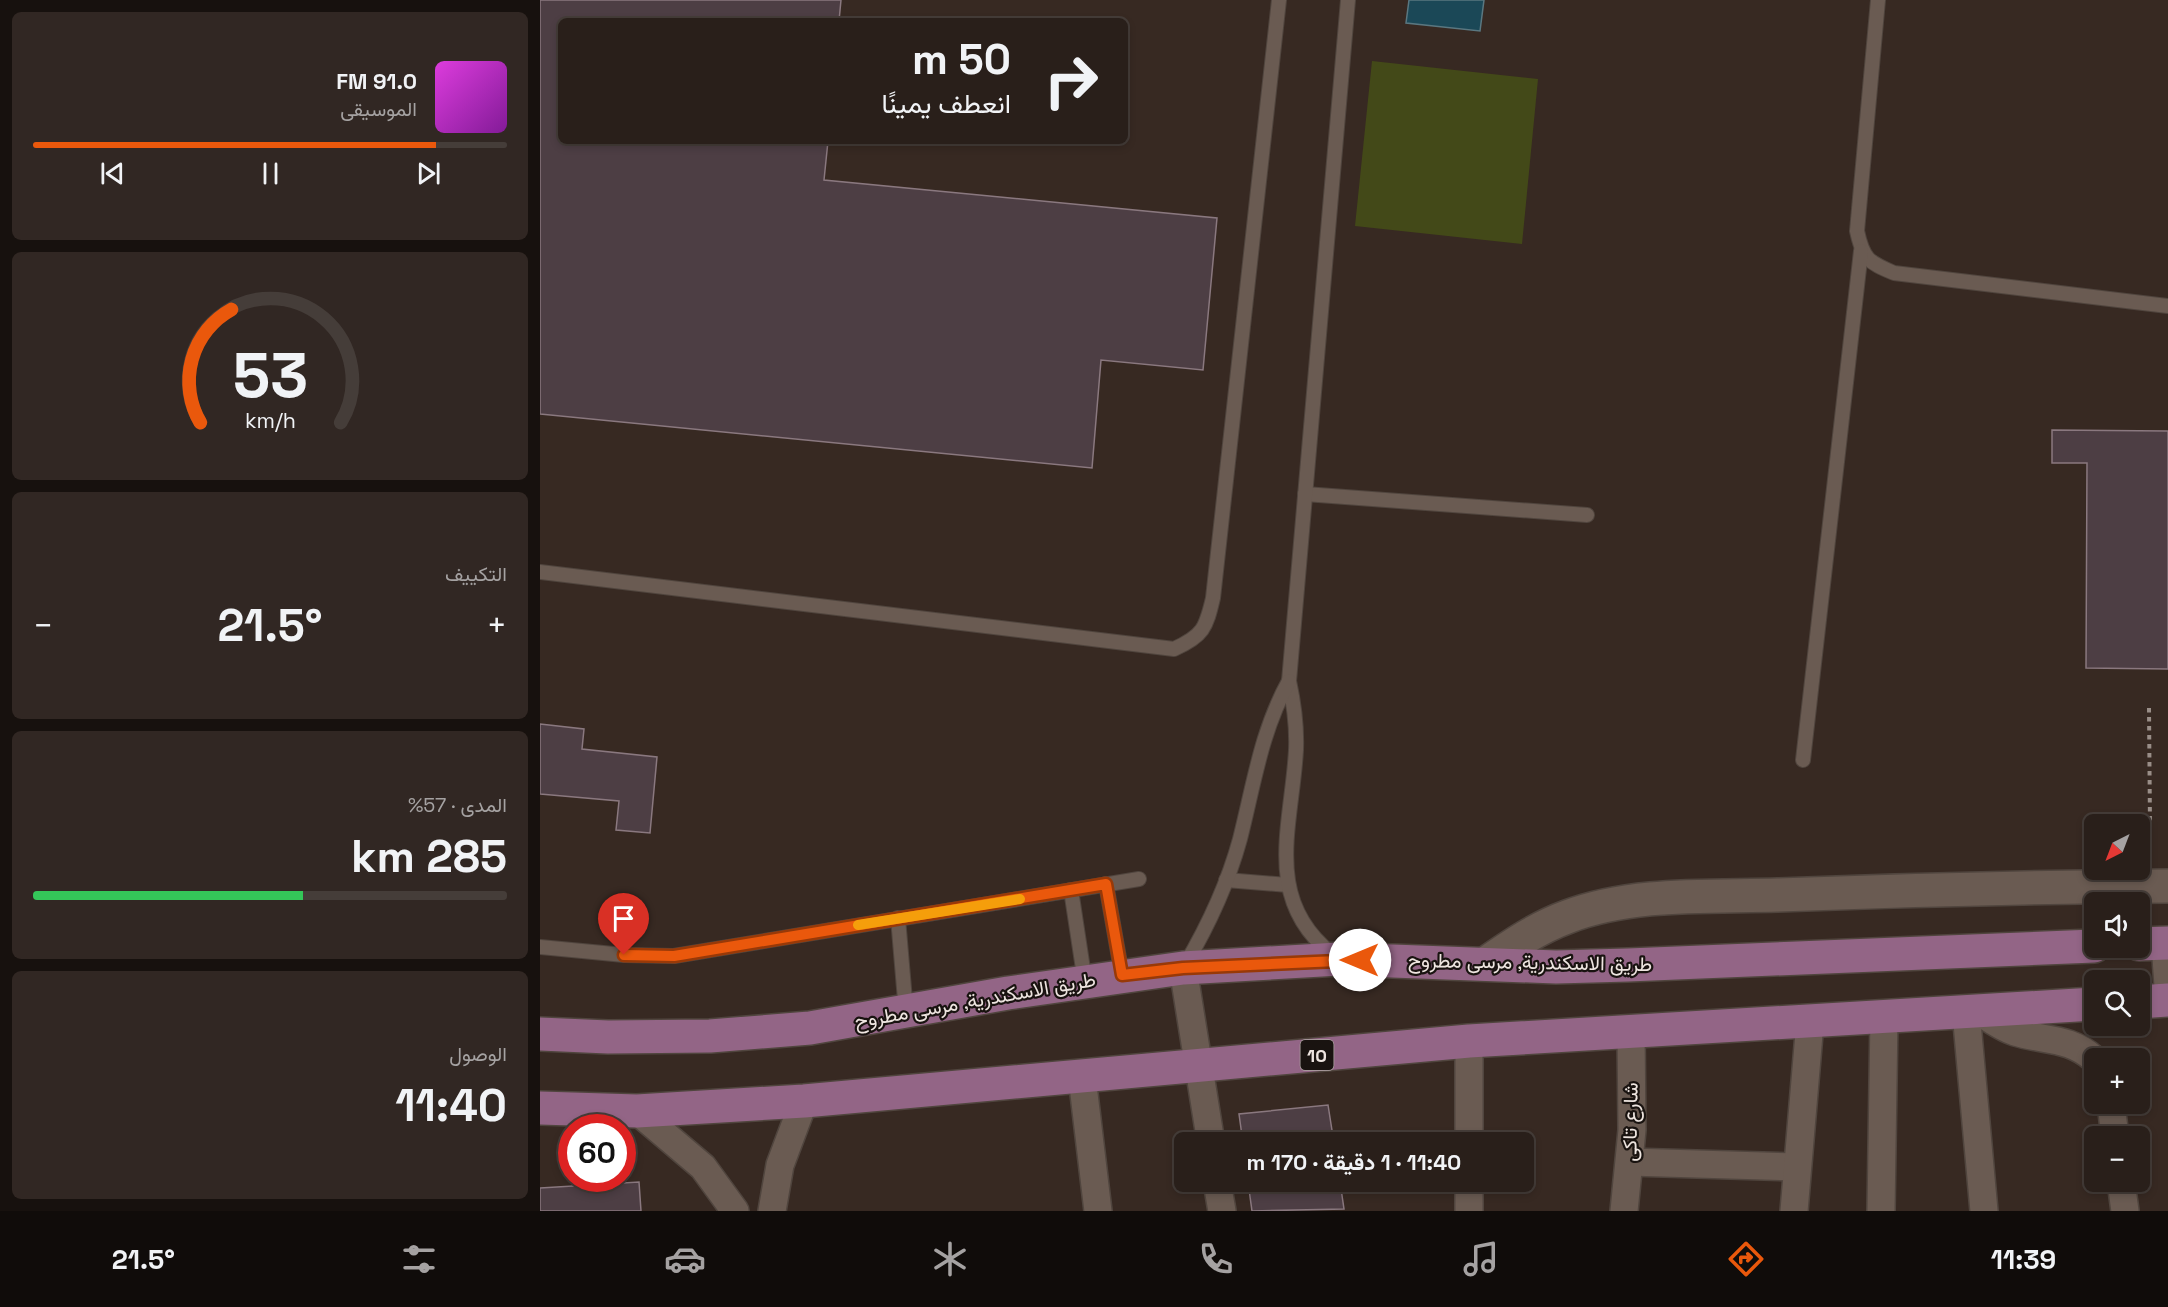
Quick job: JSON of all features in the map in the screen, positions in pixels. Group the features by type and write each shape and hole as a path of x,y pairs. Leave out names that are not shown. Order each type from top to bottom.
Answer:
{"main road":[{"path":"1485,964 1524,937 1568,916 1615,904 1663,899 1944,889 2168,886"},
{"name":"طريق الاسكندرية, مرسى مطروح","path":"540,1034 609,1037 710,1036 810,1028 1122,975 1183,968 1339,959 1556,967 2084,946"},
{"path":"2150,1001 2168,1000"},
{"name":"10","path":"540,1108 637,1111 804,1101 1469,1041 2084,1005"}],"street":[{"path":"2157,943 2168,986"},
{"path":"1183,968 1209,1132"},
{"path":"1984,1211 1972,1012 2015,1032 2060,1039 2084,1052"},
{"path":"1881,1211 1884,1017"},
{"path":"1794,1211 1810,1022"},
{"name":"شارع تاكى","path":"1624,1211 1630,1162 1630,1032"},
{"path":"1469,1041 1469,1132"},
{"path":"1082,1077 1098,1211"},
{"path":"772,1211 780,1165 804,1101"},
{"path":"637,1111 703,1167 735,1211"},
{"path":"1630,1162 1797,1167"},
{"path":"1219,1192 1222,1211"},
{"path":"1469,1192 1469,1211"},
{"path":"2122,1192 2125,1211"}],"lane":[{"path":"540,572 1174,649 1196,639 1207,623 1214,598 1279,0"},
{"path":"1339,959 1314,940 1297,914 1287,885 1286,844 1296,748 1295,715 1289,681 1348,0"},
{"path":"1803,760 1861,251 1857,231 1878,0"},
{"path":"1861,251 1871,264 1894,273 2168,306"},
{"path":"1305,494 1587,515"},
{"path":"1183,968 1209,920 1226,880 1239,840 1263,739 1289,681"},
{"path":"540,947 624,955 674,956 1139,879"},
{"path":"1226,880 1287,885"},
{"path":"1106,884 1122,975"},
{"path":"1071,890 1085,982"},
{"path":"898,918 907,1013"}],"path":[{"path":"2149,708 2150,814"}],"green space":[{"path":"1372,61 1538,79 1522,244 1355,226"}],"water":[{"path":"1409,0 1484,0 1480,31 1406,23"}],"building":[{"path":"540,0 841,0 839,18 558,18 558,144 828,144 824,180 1217,218 1203,370 1101,360 1092,468 540,414"},
{"path":"2052,430 2168,431 2168,669 2086,668 2087,463 2052,463"},
{"path":"540,724 584,729 582,749 657,757 650,833 616,830 619,801 540,794"},
{"path":"1328,1105 1332,1132 1241,1132 1239,1114"},
{"path":"636,1182 639,1182 641,1211 540,1211 540,1188 558,1187 558,1192 636,1192"},
{"path":"1249,1192 1341,1192 1344,1209 1252,1211"}],"slow traffic":[{"path":"858,925 1020,899"}],"route":[{"path":"624,955 674,956 1106,884 1122,975 1183,968 1339,959 1360,960"}]}
